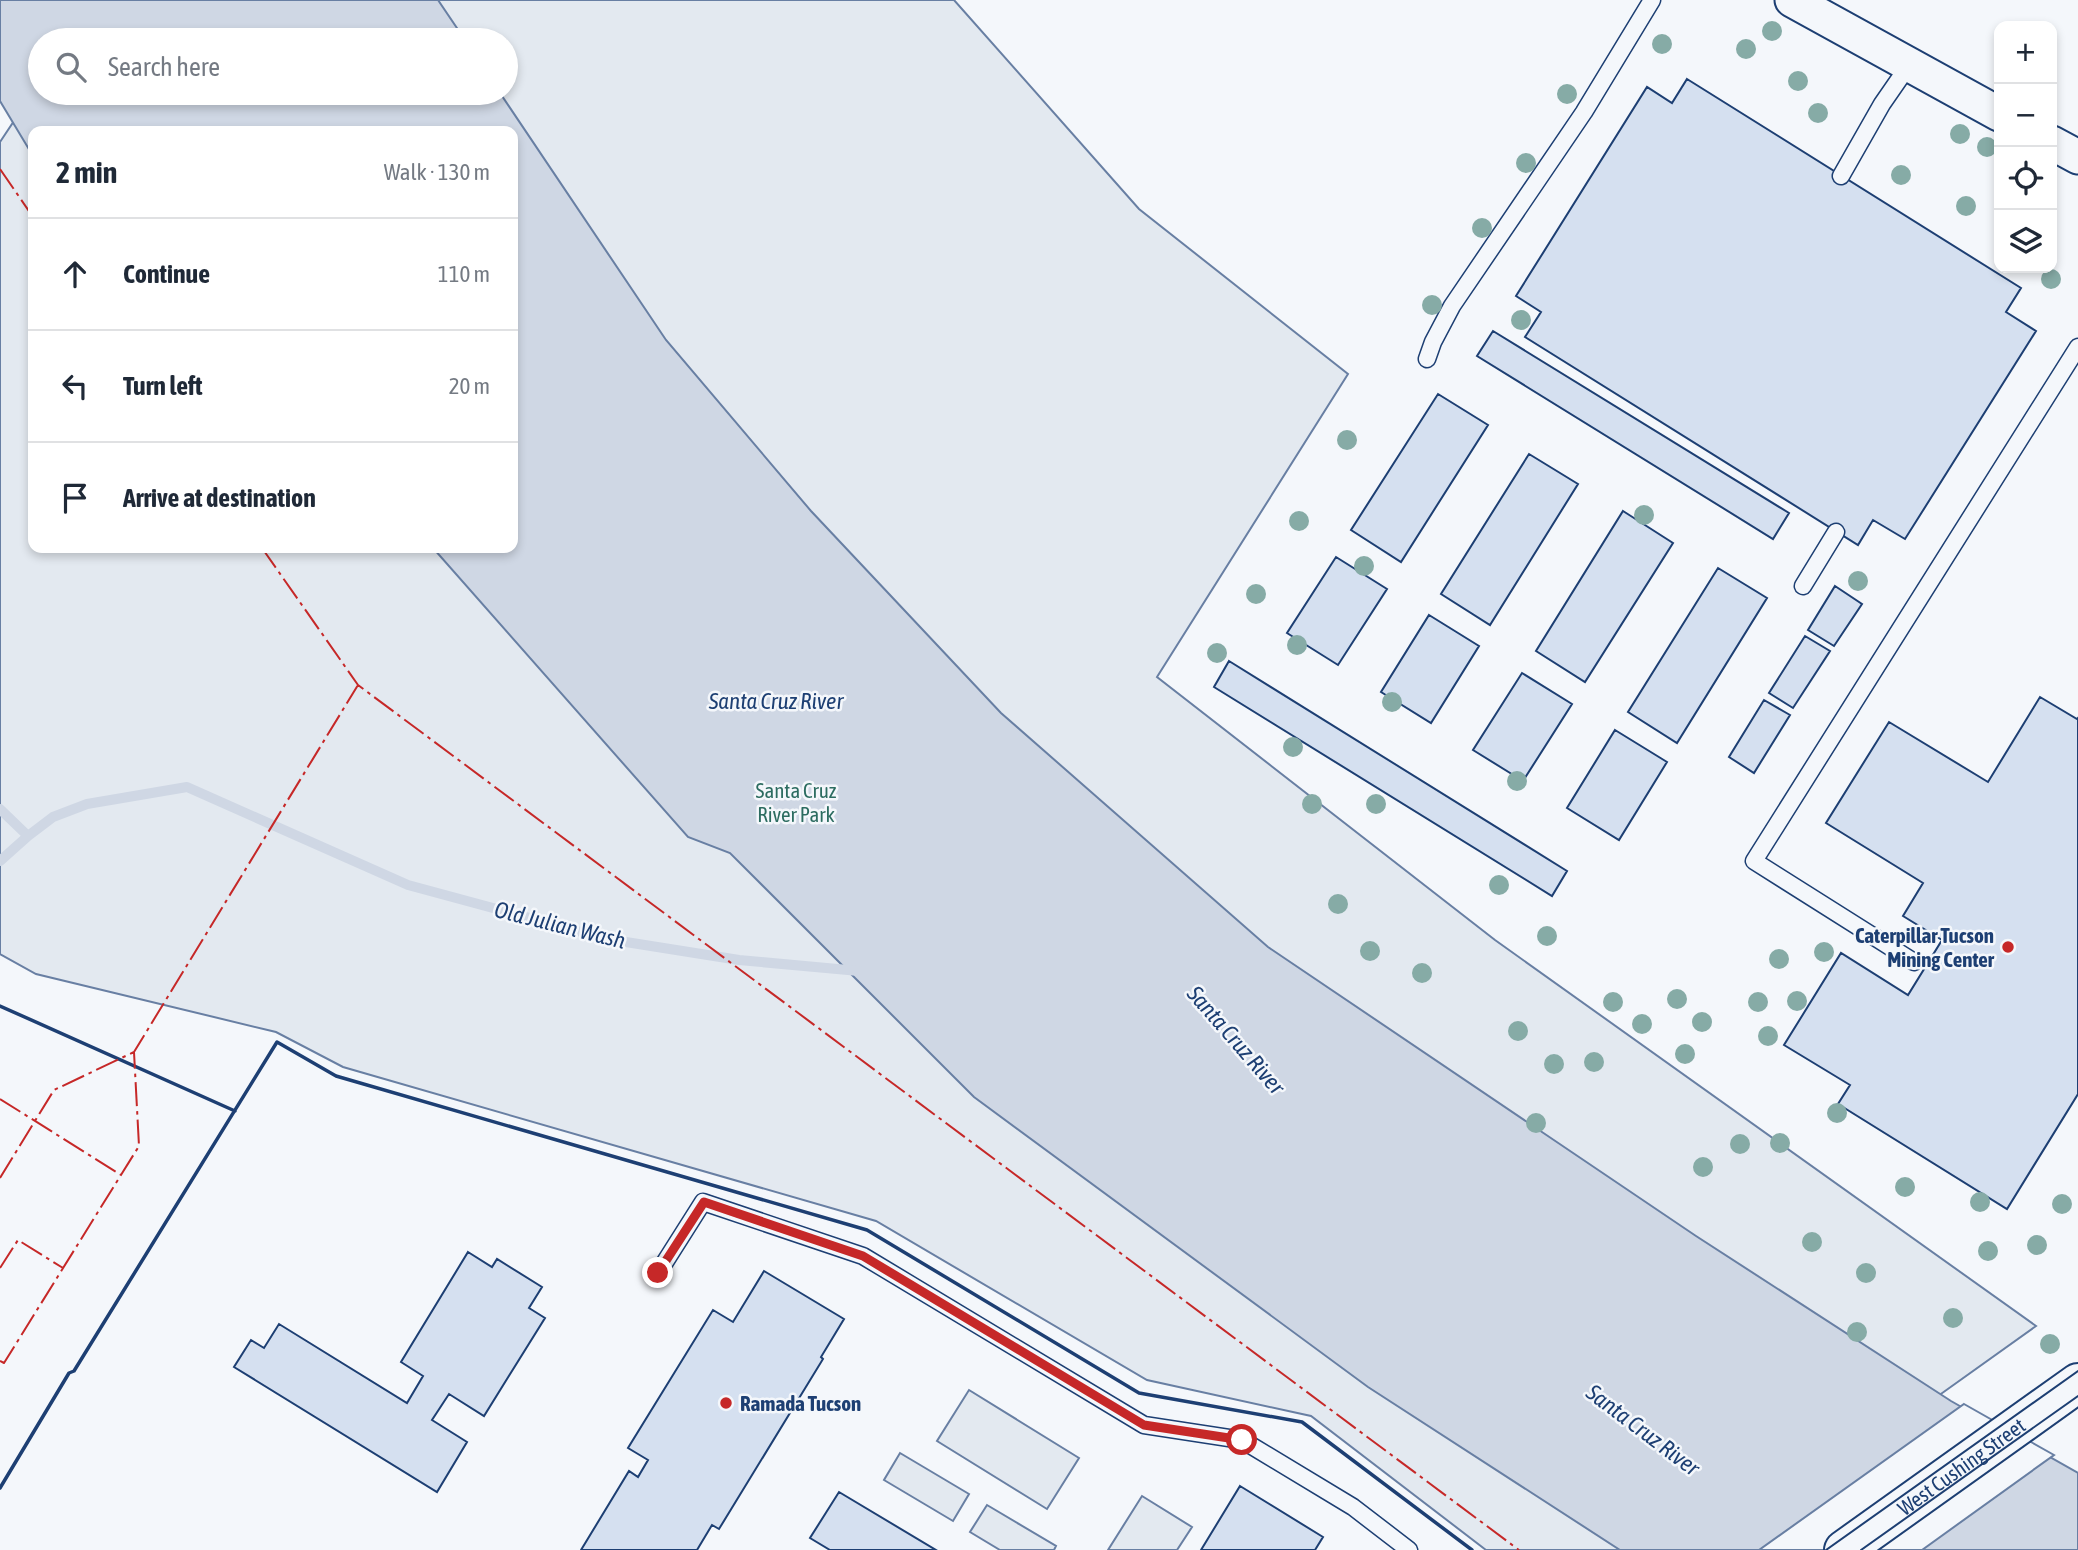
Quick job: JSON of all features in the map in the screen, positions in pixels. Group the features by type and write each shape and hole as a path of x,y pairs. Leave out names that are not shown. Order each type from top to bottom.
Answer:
{"street":[{"path":"1792,0 1994,111"},
{"path":"2057,146 2078,157"},
{"name":"West Cushing Street","path":"1844,1550 2071,1388"}],"lane":[{"path":"1427,359 1452,306 1584,112 1652,0"},
{"path":"1841,176 1882,104 1909,65"},
{"path":"1914,962 1754,861 2078,347"},
{"path":"1803,586 1836,532"},
{"path":"658,1273 704,1202 863,1256 1144,1425 1242,1440 1353,1507 1409,1550"}],"green space":[{"name":"Santa Cruz River Park","path":"131,0 954,0 1139,209 1348,374 1157,677 1495,940 2036,1326 1924,1406 2078,1550 1486,1550 1311,1416 1147,1380 876,1221 343,1067 276,1032 36,974 0,954 0,142 28,104 518,105 518,28 103,28"},
{"path":"969,1390 1079,1458 1047,1509 937,1441"},
{"path":"900,1453 969,1494 953,1521 884,1480"},
{"path":"1142,1496 1192,1527 1177,1550 1108,1550"},
{"path":"987,1505 1056,1546 1054,1550 1000,1550 970,1532"}],"water":[{"name":"Santa Cruz River","path":"0,0 438,0 457,28 28,28 28,105 508,105 666,340 811,511 1001,713 1268,947 1696,1236 1951,1401 2078,1473 2078,1550 1620,1550 1368,1387 974,1097 730,853 688,837 437,553 518,553 518,126 28,126 28,148 0,101"}],"pier":[{"path":"1964,1404 2054,1455 1922,1550 1759,1550"}],"building":[{"path":"1687,79 2021,288 2006,312 2036,331 1905,539 1873,520 1858,545 1525,337 1541,312 1516,296 1647,87 1672,103"},
{"path":"1493,331 1789,513 1773,539 1477,356"},
{"path":"1438,394 1488,425 1401,562 1351,530"},
{"path":"1529,454 1578,484 1490,625 1441,594"},
{"path":"1623,511 1673,543 1585,682 1536,651"},
{"path":"1336,557 1387,589 1338,665 1287,633"},
{"path":"1718,568 1767,598 1677,743 1628,712"},
{"path":"1835,586 1862,604 1834,646 1808,630"},
{"path":"1429,615 1479,646 1431,723 1381,692"},
{"path":"1805,636 1830,651 1793,708 1769,693"},
{"path":"1229,661 1567,871 1552,896 1214,687"},
{"path":"1522,673 1572,704 1523,781 1473,750"},
{"name":"Caterpillar Tucson Mining Center","path":"2040,697 2078,718 2078,1094 2007,1209 1838,1104 1850,1085 1784,1045 1841,953 1908,995 1942,940 1903,916 1923,883 1826,823 1889,722 1988,782"},
{"path":"1764,700 1790,715 1754,773 1729,757"},
{"path":"1615,730 1667,762 1619,840 1567,808"},
{"path":"468,1252 492,1267 497,1259 542,1287 529,1308 545,1318 484,1416 449,1394 432,1420 467,1442 437,1492 234,1367 251,1340 264,1348 279,1324 407,1403 423,1376 401,1362"},
{"name":"Ramada Tucson","path":"764,1271 844,1319 821,1357 823,1359 719,1529 712,1525 697,1550 581,1550 629,1471 638,1477 648,1460 628,1448 713,1310 733,1322"},
{"path":"1240,1486 1323,1537 1315,1550 1201,1550"},
{"path":"839,1492 936,1550 830,1550 810,1538"}],"waterway":[{"name":"Old Julian Wash","path":"0,809 28,836 53,817 87,804 187,787 408,885 607,939 739,960 859,971"},
{"path":"0,861 28,836"}],"tram line":[{"path":"1826,1550 2078,1371"},
{"path":"1861,1550 2078,1396"}],"wall":[{"path":"0,1006 235,1111"},
{"path":"0,1488 277,1042 336,1076 867,1230 1139,1393 1302,1422 1472,1550"}],"power":[{"path":"0,169 28,210"},
{"path":"266,553 358,685 1519,1550"},
{"path":"0,1178 54,1090 134,1052 358,685"},
{"path":"0,1361 4,1363 139,1146 134,1052"},
{"path":"0,1099 121,1175"},
{"path":"0,1268 18,1240 63,1268"}],"place":[{"name":"Caterpillar Tucson Mining Center","path":"2008,947"},
{"name":"Ramada Tucson","path":"726,1403"}],"route":[{"path":"658,1273 704,1202 863,1256 1144,1425 1242,1440"}]}
